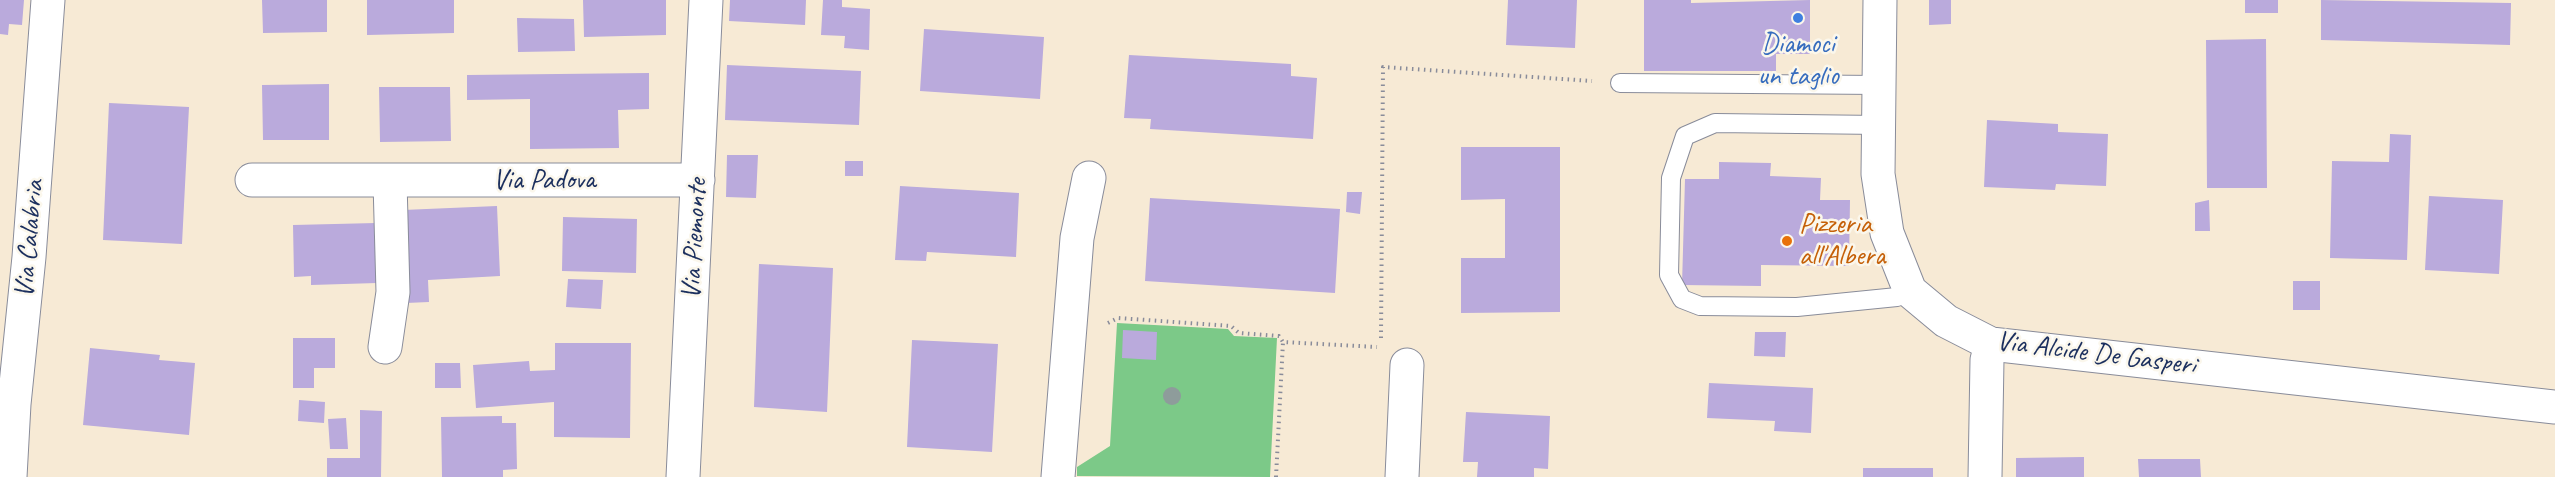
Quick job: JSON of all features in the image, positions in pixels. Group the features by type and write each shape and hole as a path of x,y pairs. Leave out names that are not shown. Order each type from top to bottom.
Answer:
{"street":[{"name":"Via Calabria","path":"10,477 14,404 29,257 48,0"},
{"name":"Via Piemonte","path":"683,477 706,0"},
{"name":"Via Alcide De Gasperi","path":"1880,0 1881,85 1878,174 1887,233 1910,291 1946,321 1990,344 2555,407"},
{"path":"1058,477 1077,238 1089,178"},
{"name":"Via Padova","path":"252,180 390,182 698,180"},
{"path":"385,347 393,292 390,182"},
{"path":"1985,477 1987,360 1990,344"},
{"path":"1402,477 1407,365"}],"lane":[{"path":"1620,83 1881,85"},
{"path":"1880,125 1715,123 1685,136 1671,178 1669,275 1682,299 1700,306 1797,307 1897,297 1910,291"}],"path":[{"path":"1283,342 1381,347 1383,67 1620,83"},
{"path":"1069,340 1118,318 1231,326 1239,333 1279,336 1283,342 1276,477"}],"green space":[{"path":"1117,323 1228,329 1234,336 1277,338 1270,477 1077,476 1077,467 1110,446"}],"building":[{"path":"0,0 24,0 22,25 9,24 8,35 0,34"},
{"path":"262,0 327,0 327,32 263,33"},
{"path":"367,0 454,0 454,33 367,35"},
{"path":"583,0 666,0 666,35 584,37"},
{"path":"730,0 806,0 805,25 729,21"},
{"path":"823,0 842,0 842,7 870,9 869,50 844,48 845,36 821,35"},
{"path":"1508,0 1577,0 1575,48 1506,45"},
{"path":"1644,0 1691,0 1691,3 1810,0 1810,54 1776,54 1776,71 1644,71"},
{"path":"1929,0 1951,0 1951,24 1929,25"},
{"path":"2245,0 2278,0 2278,13 2245,13"},
{"path":"2321,0 2511,3 2510,45 2321,40"},
{"path":"517,18 574,19 575,51 518,52"},
{"path":"924,29 1044,37 1040,99 920,91"},
{"path":"2266,39 2267,188 2207,188 2206,40"},
{"path":"1129,55 1291,64 1291,76 1317,78 1313,139 1150,129 1151,119 1124,118"},
{"path":"727,65 861,71 859,125 725,120"},
{"path":"649,73 649,109 618,110 619,148 530,149 530,99 467,100 467,75"},
{"path":"329,84 329,140 263,140 262,85"},
{"path":"379,87 450,87 451,141 380,142"},
{"path":"109,103 189,107 182,244 103,240"},
{"path":"1987,120 2058,124 2058,132 2108,134 2106,186 2056,184 2055,190 1984,187"},
{"path":"2390,134 2411,135 2407,260 2330,258 2332,161 2389,162"},
{"path":"1461,147 1560,147 1560,312 1461,313 1461,258 1505,258 1505,199 1461,200"},
{"path":"727,155 758,155 756,198 726,197"},
{"path":"845,161 863,161 863,176 845,176"},
{"path":"1719,162 1771,163 1770,176 1821,178 1820,200 1850,200 1849,266 1761,265 1761,286 1682,285 1685,179 1719,179"},
{"path":"900,186 1019,193 1016,257 927,252 926,261 895,260"},
{"path":"1347,192 1362,192 1360,214 1346,212"},
{"path":"2429,196 2503,200 2499,274 2425,270"},
{"path":"1150,198 1340,209 1335,293 1145,281"},
{"path":"2209,200 2210,231 2195,231 2195,203"},
{"path":"497,206 500,276 428,280 429,302 406,303 403,210"},
{"path":"563,217 637,219 636,273 562,271"},
{"path":"376,223 377,283 311,285 311,276 294,277 293,225"},
{"path":"759,264 833,268 827,412 754,407"},
{"path":"568,279 603,280 601,309 566,307"},
{"path":"2293,281 2320,281 2320,310 2293,310"},
{"path":"1123,330 1157,332 1156,360 1122,358"},
{"path":"1755,332 1786,332 1785,357 1754,356"},
{"path":"293,338 335,338 335,368 314,368 314,388 293,388"},
{"path":"912,340 998,344 992,452 907,447"},
{"path":"555,343 631,343 630,438 554,437 554,402 476,408 473,365 529,361 530,371 555,370"},
{"path":"90,348 160,355 159,360 195,363 189,435 83,425"},
{"path":"435,363 460,363 461,388 435,388"},
{"path":"1709,383 1813,388 1811,433 1774,431 1775,421 1707,418"},
{"path":"299,400 325,402 324,423 298,421"},
{"path":"360,410 382,411 381,477 327,477 327,458 360,458"},
{"path":"1466,412 1550,416 1548,469 1534,468 1534,477 1477,477 1478,462 1463,462"},
{"path":"502,416 502,423 516,423 517,469 503,470 503,477 442,477 441,417"},
{"path":"346,418 348,449 330,449 328,419"},
{"path":"2084,457 2084,477 2016,477 2016,458"},
{"path":"2138,459 2200,459 2201,477 2139,477"},
{"path":"1863,468 1933,468 1933,477 1863,477"}],"place":[{"name":"Diamoci un taglio","path":"1798,18"},
{"name":"Pizzeria all'Albera","path":"1787,241"}]}
